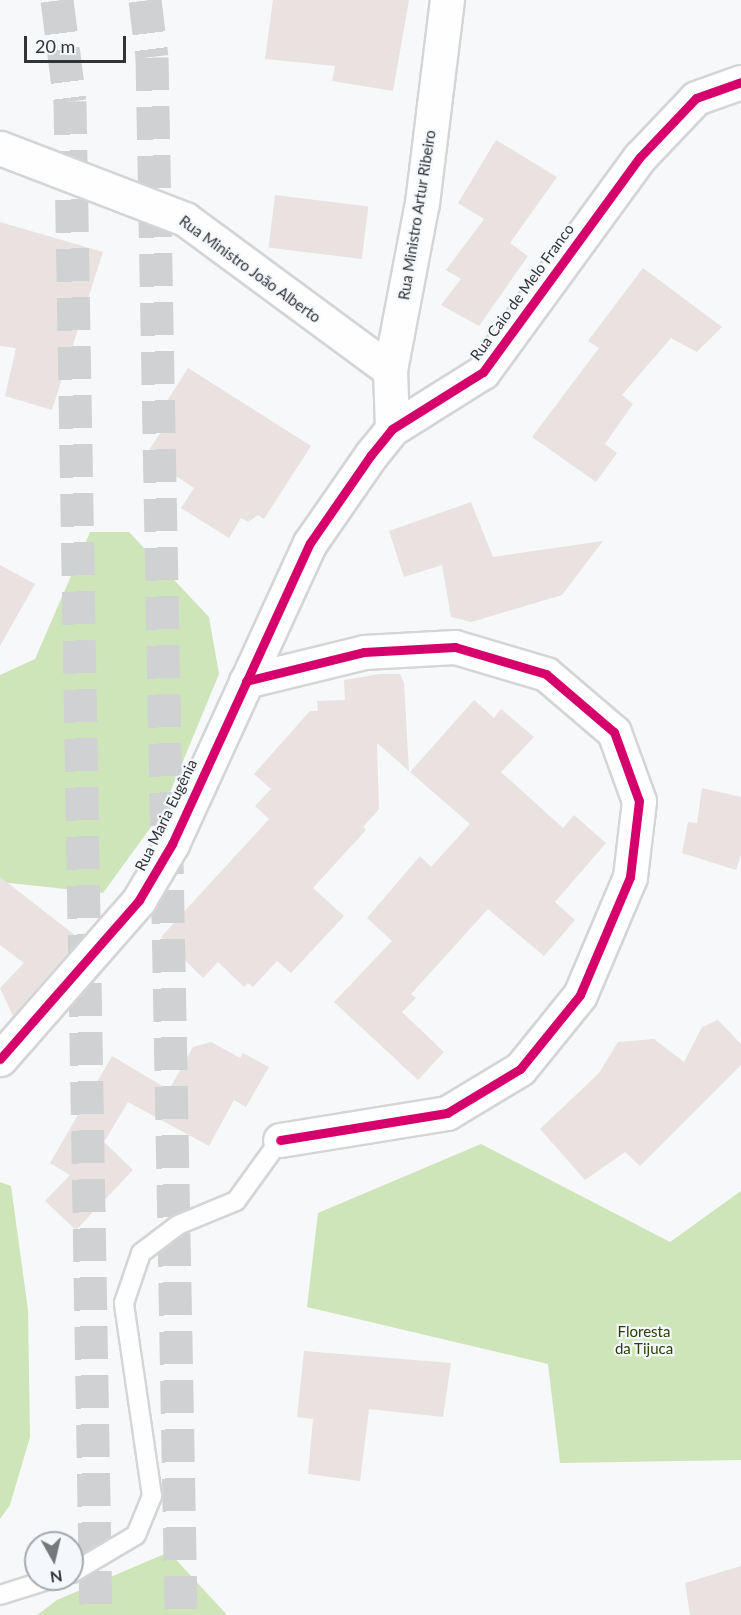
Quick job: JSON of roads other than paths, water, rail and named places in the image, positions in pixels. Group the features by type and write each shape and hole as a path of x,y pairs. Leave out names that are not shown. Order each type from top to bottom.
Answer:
{"street":[{"name":"Rua Ministro Artur Ribeiro","path":"392,429 390,370 422,203 447,0"},
{"name":"Rua Caio de Melo Franco","path":"246,681 310,543 392,429 483,372 640,157 696,98 741,82"},
{"name":"Rua Ministro João Alberto","path":"0,148 185,219 390,370"},
{"path":"246,681 364,652 455,647 546,674 614,732 639,801 630,877 580,995 520,1069 447,1113 280,1140"},
{"name":"Rua Maria Eugênia","path":"0,1059 139,900 172,844 246,681"}],"lane":[{"path":"84,1566 135,1535 152,1496 124,1303 141,1253 178,1226 236,1201 280,1140"},
{"path":"0,1595 24,1587"}],"tunnel":[{"path":"57,0 70,101 96,1615"},
{"path":"145,0 152,57 181,1615"}],"park label":[{"name":"Floresta da Tijuca","path":"644,1340"}]}
